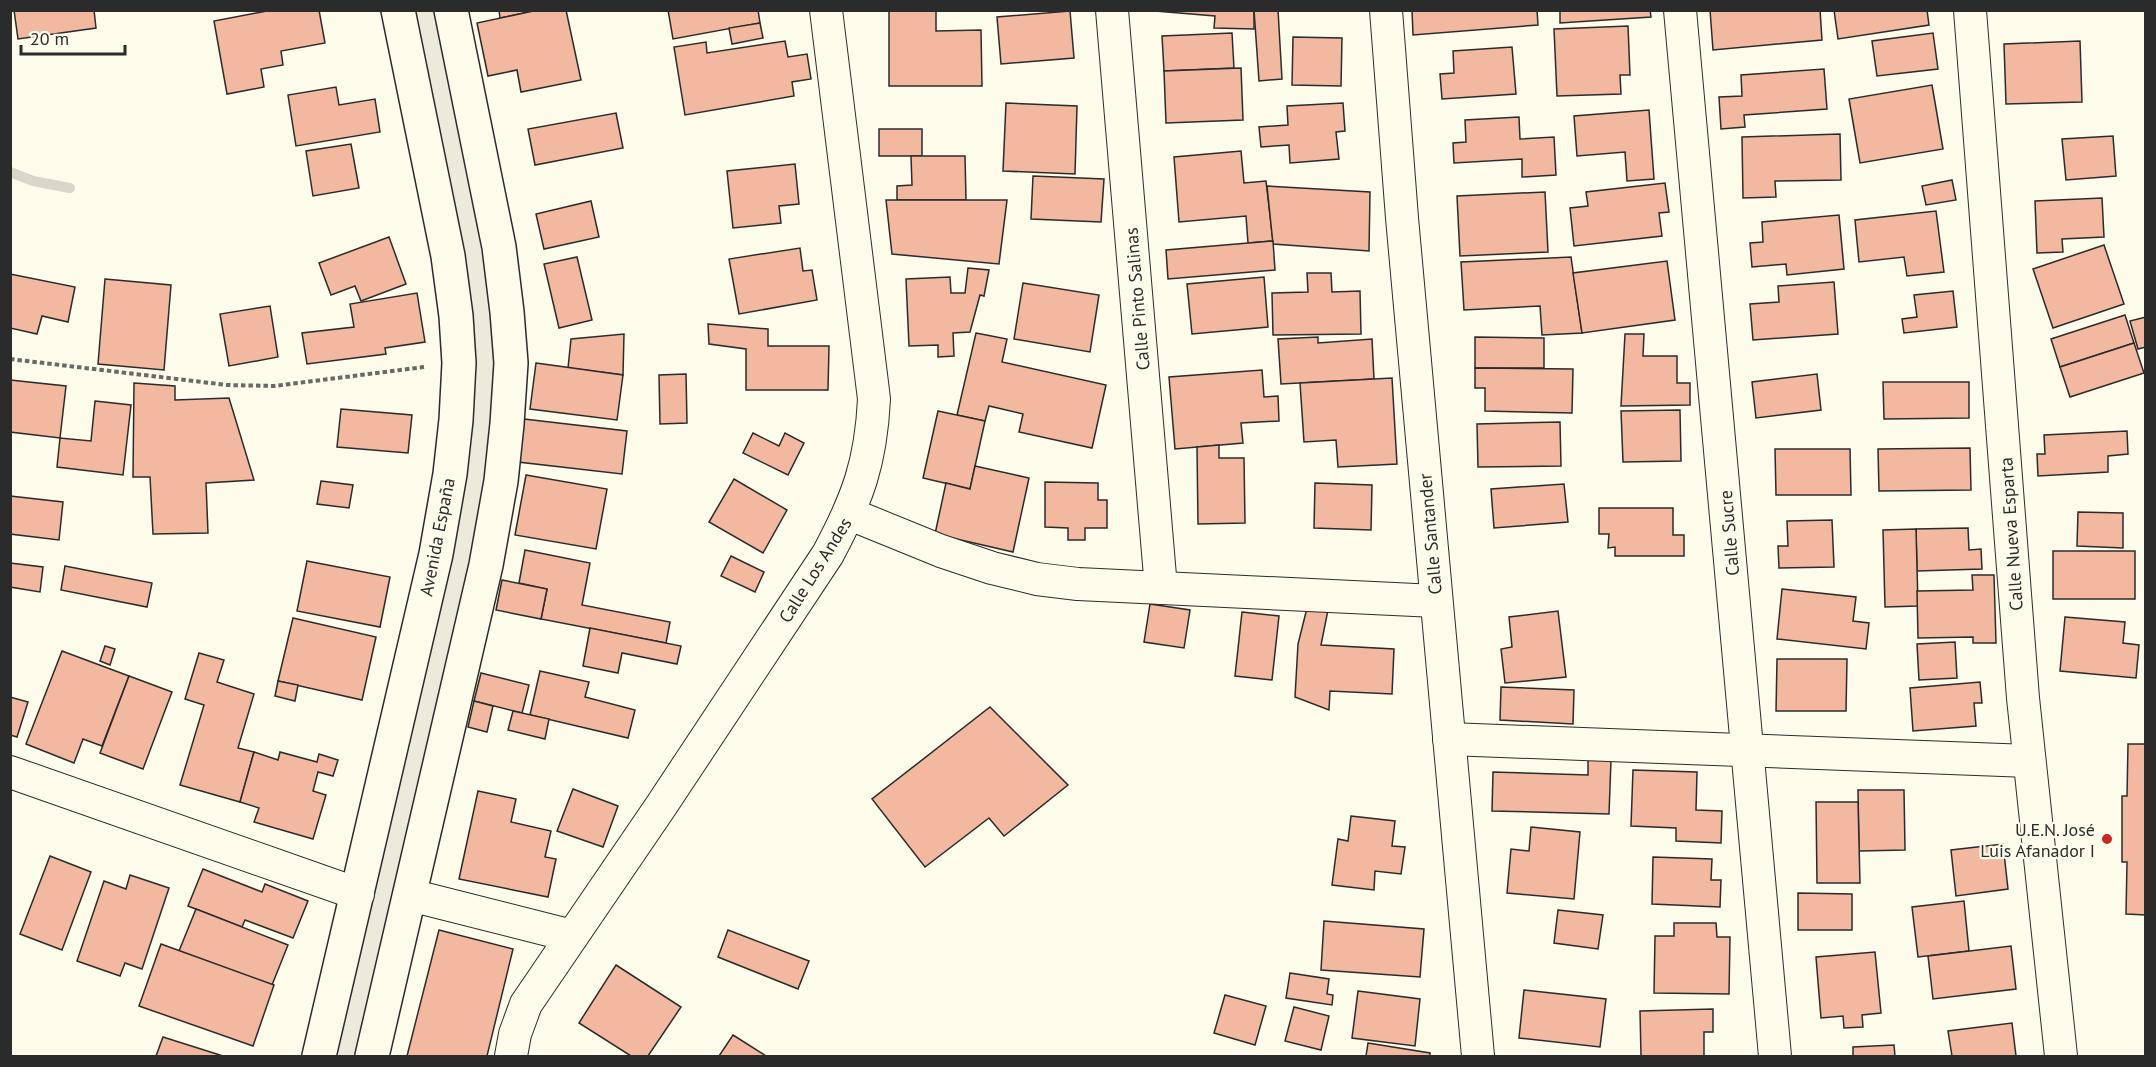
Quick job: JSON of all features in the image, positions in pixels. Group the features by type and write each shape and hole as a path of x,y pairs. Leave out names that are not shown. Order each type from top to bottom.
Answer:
{"main road":[{"name":"Avenida España","path":"319,1056 436,554 450,474 459,363 456,316 448,256 398,10"},
{"path":"372,1056 486,565 501,481 511,363 499,247 451,10"}],"street":[{"name":"Calle Los Andes","path":"511,1056 515,1034 526,1005 828,554 850,514 864,474 872,433 874,399 826,10"},
{"name":"Calle Pinto Salinas","path":"1112,10 1161,588"},
{"name":"Calle Santander","path":"1386,10 1402,218 1478,1056"},
{"name":"Calle Sucre","path":"1680,10 1775,1056"},
{"name":"Calle Nueva Esparta","path":"1970,10 2029,761 2061,1056"},
{"path":"850,514 941,551 1037,579 1161,588 1436,601"},
{"path":"1449,739 2029,761"},
{"path":"10,772 358,894"},
{"path":"410,895 572,936"}],"path":[{"path":"10,359 216,384 273,386 459,363"}],"shaded area":[{"path":"414,11 435,11 479,228 493,318 495,364 493,413 484,488 471,561 356,1056 335,1056 451,558 466,476"}],"building":[{"path":"14,10 94,10 96,28 18,39"},
{"path":"272,10 319,10 325,43 281,51 283,65 261,69 264,87 227,94 214,21"},
{"path":"499,10 538,10 500,18"},
{"path":"538,10 566,10 581,80 521,92 517,70 488,76 477,23"},
{"path":"668,10 758,10 760,23 673,39"},
{"path":"889,10 936,10 936,31 981,30 982,86 889,86"},
{"path":"1254,10 1254,29 1214,28 1215,16 1155,11"},
{"path":"1254,10 1278,10 1282,79 1259,81"},
{"path":"1412,10 1537,10 1538,25 1413,35"},
{"path":"1560,10 1650,10 1651,17 1560,23"},
{"path":"1710,10 1820,10 1822,40 1713,50"},
{"path":"1834,10 1927,10 1929,25 1838,39"},
{"path":"1070,11 1074,58 1001,64 997,17"},
{"path":"760,23 763,38 732,44 729,28"},
{"path":"1628,26 1630,75 1620,75 1621,94 1557,96 1554,29"},
{"path":"1232,33 1234,68 1164,71 1162,36"},
{"path":"1933,33 1938,69 1877,76 1872,41"},
{"path":"1293,37 1342,38 1341,86 1292,85"},
{"path":"785,41 788,57 807,54 811,79 792,82 794,96 685,115 674,47 706,42 707,53"},
{"path":"2080,41 2082,102 2006,104 2004,44"},
{"path":"1512,47 1516,94 1442,99 1440,74 1454,73 1453,51"},
{"path":"1241,68 1243,120 1166,123 1164,71"},
{"path":"1824,69 1827,109 1744,115 1745,127 1721,129 1719,97 1742,96 1741,75"},
{"path":"1932,85 1943,149 1860,163 1849,99"},
{"path":"336,87 339,105 375,99 380,132 296,146 288,95"},
{"path":"1006,103 1077,106 1075,174 1003,171"},
{"path":"1343,103 1345,131 1336,132 1339,159 1290,163 1289,145 1261,147 1259,127 1288,125 1287,106"},
{"path":"1649,110 1654,179 1627,181 1625,152 1577,156 1574,116"},
{"path":"616,113 623,148 535,165 528,129"},
{"path":"1519,117 1520,139 1554,137 1556,175 1522,177 1522,159 1454,163 1453,143 1466,142 1465,120"},
{"path":"879,129 922,129 922,156 879,156"},
{"path":"1840,134 1841,180 1775,181 1776,197 1743,198 1742,137"},
{"path":"2113,136 2116,176 2066,180 2062,139"},
{"path":"351,144 359,188 313,196 306,151"},
{"path":"1241,151 1244,183 1266,181 1273,241 1248,243 1246,216 1179,222 1174,157"},
{"path":"911,156 965,156 966,200 897,200 897,186 912,185"},
{"path":"795,164 799,204 779,206 781,223 733,228 727,171"},
{"path":"1033,176 1104,179 1101,222 1031,219"},
{"path":"1952,180 1956,200 1926,205 1922,186"},
{"path":"1665,183 1669,212 1659,213 1662,236 1574,246 1570,208 1588,206 1586,192"},
{"path":"1267,186 1370,192 1369,251 1273,244"},
{"path":"1545,192 1548,252 1460,256 1457,196"},
{"path":"2102,198 2104,237 2062,239 2063,252 2037,253 2035,201"},
{"path":"886,200 1007,200 999,264 892,254"},
{"path":"591,201 599,237 544,249 536,214"},
{"path":"1936,211 1944,272 1907,276 1904,257 1859,262 1855,220"},
{"path":"1839,215 1844,269 1787,275 1786,264 1752,267 1750,243 1763,242 1762,222"},
{"path":"389,237 406,284 361,301 355,286 331,295 319,263"},
{"path":"1273,241 1275,270 1168,279 1166,250"},
{"path":"2104,245 2124,304 2053,328 2033,269"},
{"path":"800,248 803,271 812,270 817,300 739,314 729,259"},
{"path":"577,257 592,320 559,328 544,264"},
{"path":"1571,257 1582,333 1542,335 1540,306 1464,310 1461,262"},
{"path":"1667,261 1675,320 1582,333 1573,273"},
{"path":"968,268 989,270 984,296 980,295 970,332 953,333 954,356 938,357 938,345 909,346 906,279 950,277 951,293 965,293"},
{"path":"1307,273 1331,273 1332,292 1360,291 1361,334 1273,335 1272,293 1308,292"},
{"path":"10,274 75,287 68,322 42,316 37,334 10,328"},
{"path":"1264,277 1268,327 1192,334 1187,284"},
{"path":"105,279 171,285 164,370 98,364"},
{"path":"1834,282 1838,334 1753,340 1750,304 1779,302 1778,286"},
{"path":"1023,283 1099,295 1090,352 1014,339"},
{"path":"1953,291 1957,327 1904,333 1902,319 1917,317 1914,295"},
{"path":"417,293 425,342 385,348 386,354 307,364 302,333 354,327 350,304"},
{"path":"270,306 278,357 229,366 220,314"},
{"path":"2125,315 2134,343 2060,367 2051,339"},
{"path":"2146,317 2146,347 2138,349 2130,321"},
{"path":"708,324 768,329 768,346 829,346 828,390 746,390 746,349 709,344"},
{"path":"976,333 1007,339 1002,362 1106,385 1092,448 1019,432 1023,414 989,406 985,421 957,415"},
{"path":"624,334 623,375 568,368 571,339"},
{"path":"1625,334 1644,334 1643,356 1677,356 1677,383 1690,383 1690,405 1621,406"},
{"path":"1318,337 1318,343 1372,339 1374,379 1281,384 1278,339"},
{"path":"1475,337 1544,338 1544,368 1475,368"},
{"path":"2134,343 2144,373 2070,397 2060,367"},
{"path":"536,363 623,375 617,420 530,409"},
{"path":"1475,368 1573,369 1572,413 1485,411 1485,388 1475,388"},
{"path":"1262,370 1264,397 1278,396 1279,421 1241,423 1243,443 1175,449 1169,377"},
{"path":"686,374 687,423 660,424 659,375"},
{"path":"1817,374 1821,410 1756,418 1752,382"},
{"path":"1392,378 1397,464 1338,467 1336,440 1304,442 1300,383"},
{"path":"10,380 66,386 60,438 10,432"},
{"path":"1883,382 1969,382 1969,418 1884,419"},
{"path":"134,383 175,386 175,400 229,398 254,480 206,483 208,533 153,534 150,477 133,477"},
{"path":"95,401 131,405 123,475 57,467 60,438 91,441"},
{"path":"341,409 412,415 408,453 337,447"},
{"path":"1680,410 1681,461 1623,462 1621,411"},
{"path":"938,411 985,421 970,489 923,478"},
{"path":"524,419 627,431 622,474 518,462"},
{"path":"1560,422 1561,466 1478,467 1477,424"},
{"path":"2127,431 2128,454 2108,456 2108,472 2038,476 2037,454 2045,454 2044,435"},
{"path":"753,433 779,446 785,433 804,443 788,475 743,453"},
{"path":"1219,445 1219,458 1244,458 1245,523 1198,524 1197,447"},
{"path":"1970,448 1971,490 1879,491 1878,449"},
{"path":"1775,449 1850,449 1851,495 1776,495"},
{"path":"975,466 1029,478 1013,552 935,534 946,483 970,489"},
{"path":"526,475 607,489 596,549 515,535"},
{"path":"734,479 787,510 763,553 709,522"},
{"path":"321,481 353,485 349,508 317,504"},
{"path":"1045,482 1098,483 1098,500 1107,500 1107,528 1085,528 1085,540 1068,540 1068,528 1045,527"},
{"path":"1315,483 1372,485 1371,530 1314,528"},
{"path":"1564,484 1568,522 1494,528 1491,489"},
{"path":"10,496 63,502 59,540 10,534"},
{"path":"1599,508 1673,508 1673,535 1684,535 1684,556 1615,556 1615,547 1608,548 1609,534 1599,534"},
{"path":"2078,512 2123,513 2123,548 2077,546"},
{"path":"1832,520 1834,567 1779,568 1778,546 1788,546 1787,521"},
{"path":"1968,528 1969,550 1981,549 1982,569 1917,571 1916,529"},
{"path":"1916,529 1918,606 1885,607 1883,530"},
{"path":"525,550 590,563 582,605 670,622 666,643 541,619 547,589 519,583"},
{"path":"2053,551 2135,551 2135,599 2053,599"},
{"path":"731,556 764,572 755,592 721,576"},
{"path":"307,561 390,577 380,627 297,611"},
{"path":"10,563 43,567 40,592 10,587"},
{"path":"65,566 152,583 147,607 61,590"},
{"path":"1972,575 1994,575 1996,643 1973,643 1973,637 1918,638 1917,591 1973,590"},
{"path":"502,580 547,589 541,619 496,610"},
{"path":"1782,589 1856,597 1853,621 1869,623 1866,649 1777,639"},
{"path":"1150,604 1190,610 1184,648 1144,642"},
{"path":"1307,608 1328,610 1321,645 1394,649 1392,694 1330,691 1329,710 1295,697 1298,644"},
{"path":"1558,611 1566,677 1505,683 1501,649 1512,647 1509,617"},
{"path":"1242,612 1279,616 1272,680 1235,676"},
{"path":"2065,617 2125,622 2123,643 2139,645 2136,678 2060,671"},
{"path":"293,618 376,637 362,700 278,681"},
{"path":"590,628 681,646 677,664 622,653 618,673 583,666"},
{"path":"1955,642 1957,678 1919,680 1917,644"},
{"path":"105,646 115,649 110,665 100,661"},
{"path":"62,651 129,676 102,746 83,739 74,763 26,744"},
{"path":"199,653 224,660 217,682 254,694 238,748 254,752 240,802 180,785 204,705 185,699"},
{"path":"1777,659 1847,659 1846,711 1776,711"},
{"path":"540,671 589,682 585,697 635,710 628,738 530,715"},
{"path":"481,673 529,685 522,713 474,701"},
{"path":"129,676 172,692 143,769 100,753"},
{"path":"278,681 298,685 295,701 275,696"},
{"path":"1980,682 1982,703 1974,703 1976,726 1913,731 1910,688"},
{"path":"1501,687 1574,690 1573,724 1500,720"},
{"path":"10,697 28,702 17,737 10,735"},
{"path":"474,701 493,706 487,732 468,727"},
{"path":"990,707 1068,785 1004,836 989,818 925,867 872,799"},
{"path":"513,711 549,719 545,739 508,730"},
{"path":"2128,744 2146,744 2146,915 2126,914 2127,862 2122,862 2122,796 2127,796"},
{"path":"254,752 278,760 280,752 317,762 319,754 338,760 333,776 318,772 313,791 326,795 313,839 254,822 259,808 240,802"},
{"path":"1588,759 1611,760 1609,814 1492,811 1493,772 1588,775"},
{"path":"1633,770 1697,772 1696,810 1722,811 1721,843 1676,841 1676,828 1631,826"},
{"path":"573,789 618,806 603,847 557,831"},
{"path":"1858,790 1904,790 1905,850 1859,851"},
{"path":"478,791 516,799 511,822 551,831 545,857 556,859 548,897 459,879"},
{"path":"1816,802 1858,802 1860,883 1817,883"},
{"path":"1351,816 1395,821 1392,846 1405,847 1401,874 1375,871 1374,890 1332,885 1338,839 1348,841"},
{"path":"1531,827 1580,832 1574,899 1507,893 1511,849 1529,851"},
{"path":"2003,844 2008,889 1956,896 1951,850"},
{"path":"50,856 91,872 62,950 20,934"},
{"path":"1653,857 1712,859 1711,880 1721,880 1720,907 1652,904"},
{"path":"203,869 262,892 265,884 308,901 293,938 245,920 242,927 188,906"},
{"path":"130,875 169,888 142,969 125,963 120,976 77,961 104,881 126,889"},
{"path":"1798,893 1852,894 1852,930 1798,930"},
{"path":"1964,901 1969,951 1918,957 1912,907"},
{"path":"196,909 288,945 272,985 179,951"},
{"path":"1558,910 1603,915 1598,949 1554,943"},
{"path":"1324,921 1424,929 1420,977 1321,970"},
{"path":"1674,923 1716,923 1717,937 1730,937 1729,994 1654,993 1655,936 1674,936"},
{"path":"439,930 513,949 487,1056 407,1056"},
{"path":"728,930 809,961 798,989 718,957"},
{"path":"161,944 274,985 253,1046 139,1006"},
{"path":"2011,946 2016,989 1933,999 1928,956"},
{"path":"1875,952 1881,1013 1862,1015 1863,1027 1844,1028 1843,1016 1821,1018 1816,957"},
{"path":"616,965 681,1007 648,1056 631,1056 579,1023"},
{"path":"1290,973 1329,979 1327,994 1333,995 1332,1005 1286,998"},
{"path":"1524,990 1606,999 1600,1047 1519,1038"},
{"path":"1358,991 1420,999 1415,1046 1352,1038"},
{"path":"1225,995 1266,1006 1255,1045 1214,1033"},
{"path":"1294,1007 1329,1016 1321,1050 1285,1041"},
{"path":"1713,1009 1713,1032 1704,1032 1704,1056 1641,1056 1640,1011"},
{"path":"2012,1023 2016,1056 1952,1056 1948,1031"},
{"path":"733,1035 766,1056 719,1056"},
{"path":"163,1037 223,1056 156,1056"},
{"path":"1368,1043 1430,1053 1430,1056 1366,1056"},
{"path":"1894,1045 1895,1056 1853,1056 1853,1047"}],"waterway":[{"path":"10,172 33,181 70,188"}],"place":[{"name":"U.E.N. José Luis Afanador I","path":"2107,839"}]}
